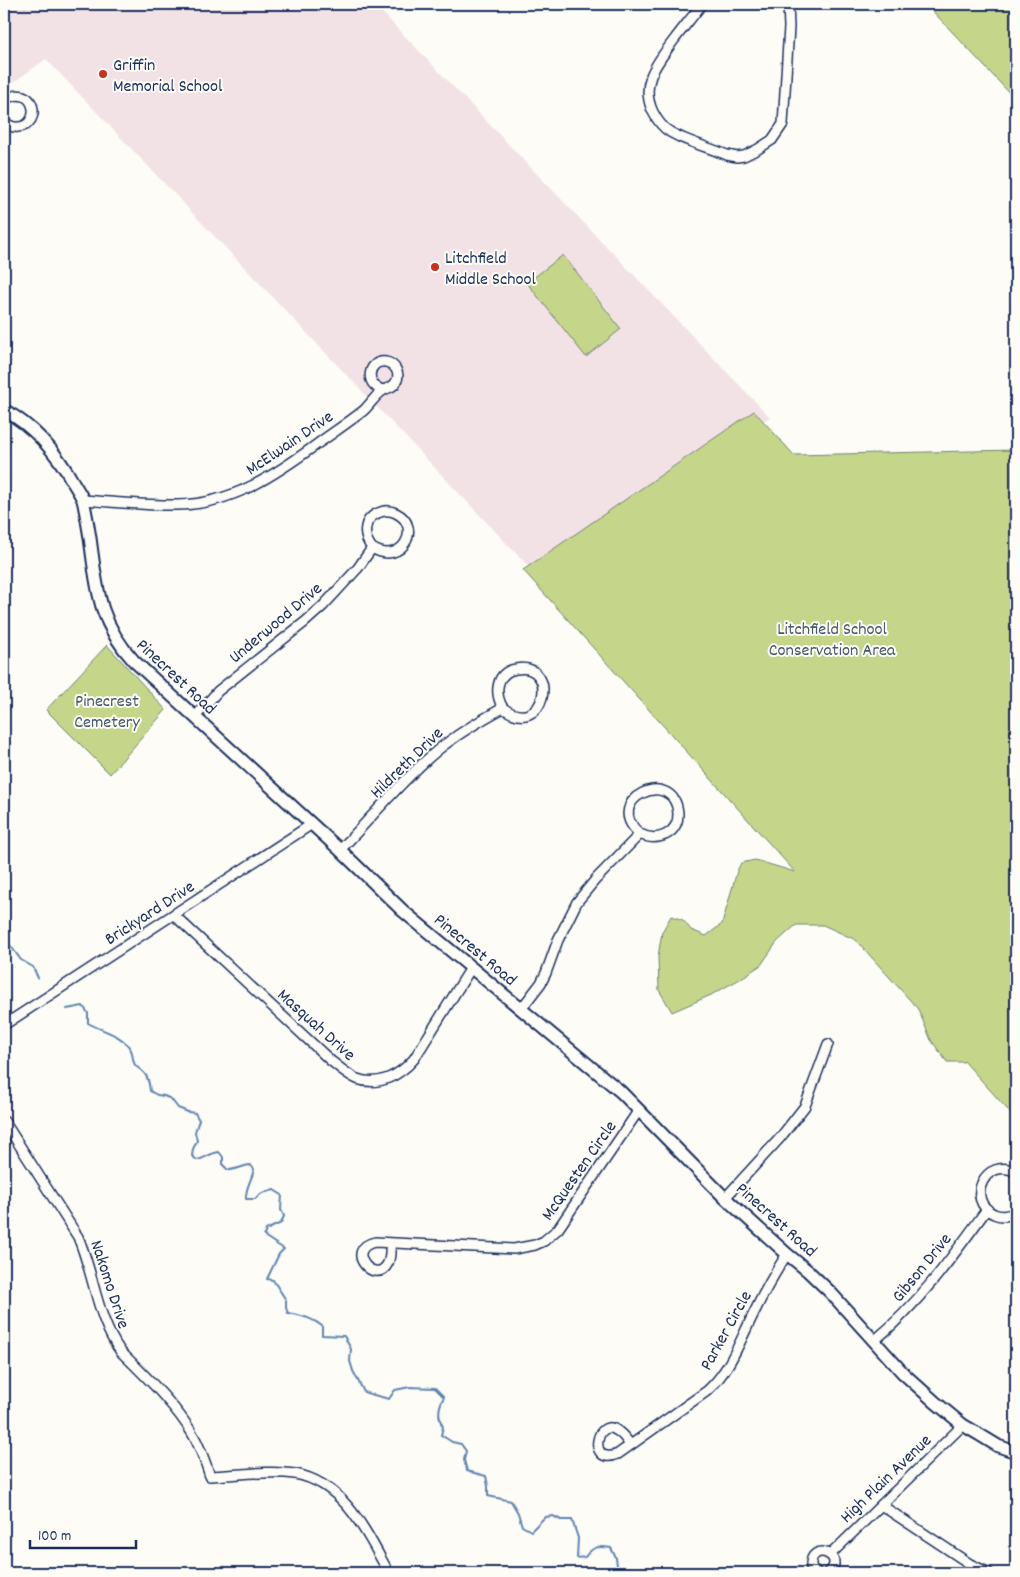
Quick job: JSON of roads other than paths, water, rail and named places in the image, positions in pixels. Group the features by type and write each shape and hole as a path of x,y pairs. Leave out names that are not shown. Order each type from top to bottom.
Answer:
{"street":[{"path":"702,4 656,64 649,82 649,101 655,117 670,132 737,157 752,153 772,140 783,124 789,27 788,4"},
{"path":"4,100 14,95 20,95 29,100 33,110 31,120 22,127 12,127 4,121"},
{"name":"McElwain Drive","path":"82,500 178,506 200,503 239,492 257,484 289,465 363,411 384,390"},
{"name":"Pinecrest Road","path":"4,410 22,420 49,446 61,462 82,500 97,589 103,612 111,631 122,648 134,661 404,911 622,1092 726,1198 830,1292 903,1373 935,1402 963,1425 998,1446 1016,1452"},
{"path":"386,510 394,511 400,515 408,527 407,540 403,546 392,553 385,554 372,548 365,536 365,528 373,515 386,510"},
{"name":"Underwood Drive","path":"195,717 218,691 324,606 358,568 372,548"},
{"path":"519,668 533,672 539,677 543,684 544,692 542,700 532,712 517,715 503,708 497,694 500,679 505,674 519,668"},
{"name":"Hildreth Drive","path":"340,850 439,749 459,734 503,708"},
{"path":"650,789 663,791 673,799 678,810 678,817 673,828 669,833 658,838 646,837 640,834 631,825 629,818 633,800 650,789"},
{"name":"Brickyard Drive","path":"4,1025 312,824"},
{"path":"521,1009 543,978 558,940 577,902 596,879 640,834"},
{"name":"Masquah Drive","path":"174,915 331,1060 357,1079 367,1081 388,1079 409,1065 471,968"},
{"path":"726,1198 780,1138 805,1106 828,1044"},
{"name":"McQuesten Circle","path":"390,1243 514,1249 535,1245 544,1241 564,1221 639,1110"},
{"name":"Nakomo Drive","path":"4,1121 78,1237 84,1250 102,1313 114,1344 185,1423 199,1445 210,1476 280,1473 295,1474 320,1483 343,1500 370,1538 390,1573"},
{"path":"1016,1172 1002,1168 995,1170 984,1178 981,1184 980,1198 987,1209 996,1215 1008,1216 1016,1212"},
{"name":"Gibson Drive","path":"874,1341 895,1324 940,1273 987,1209"},
{"name":"Parker Circle","path":"631,1445 707,1391 719,1380 728,1366 760,1300 787,1254"},
{"name":"High Plain Avenue","path":"817,1573 812,1567 813,1556 820,1552 830,1555 963,1425"},
{"path":"882,1505 964,1561 989,1573"},
{"path":"828,1573 834,1565 830,1555"}],"waterway":[{"path":"4,937 21,960 33,967 38,978"},
{"path":"67,1009 83,1006 88,1013 88,1023 117,1037 127,1045 132,1052 135,1065 147,1077 150,1091 171,1099 178,1108 195,1113 199,1120 195,1132 197,1141 192,1156 197,1160 219,1152 223,1157 223,1165 228,1170 250,1165 254,1169 246,1199 255,1199 262,1193 274,1190 282,1195 281,1210 284,1216 281,1223 266,1230 264,1236 284,1249 279,1254 267,1279 273,1280 286,1300 288,1313 306,1317 318,1323 322,1326 322,1335 344,1336 351,1349 350,1361 353,1371 364,1392 389,1399 395,1390 410,1387 435,1388 444,1397 440,1404 439,1412 443,1427 441,1435 452,1442 461,1444 466,1451 464,1460 467,1471 486,1476 488,1496 511,1501 518,1513 522,1526 531,1531 545,1517 553,1516 561,1520 572,1520 578,1538 577,1558 585,1557 596,1548 611,1548 616,1558 618,1573"}],"place":[{"name":"Griffin Memorial School","path":"103,74"},
{"name":"Litchfield Middle School","path":"435,267"}],"park label":[{"name":"Litchfield School Conservation Area","path":"832,638"},
{"name":"Pinecrest Cemetery","path":"107,710"}]}
